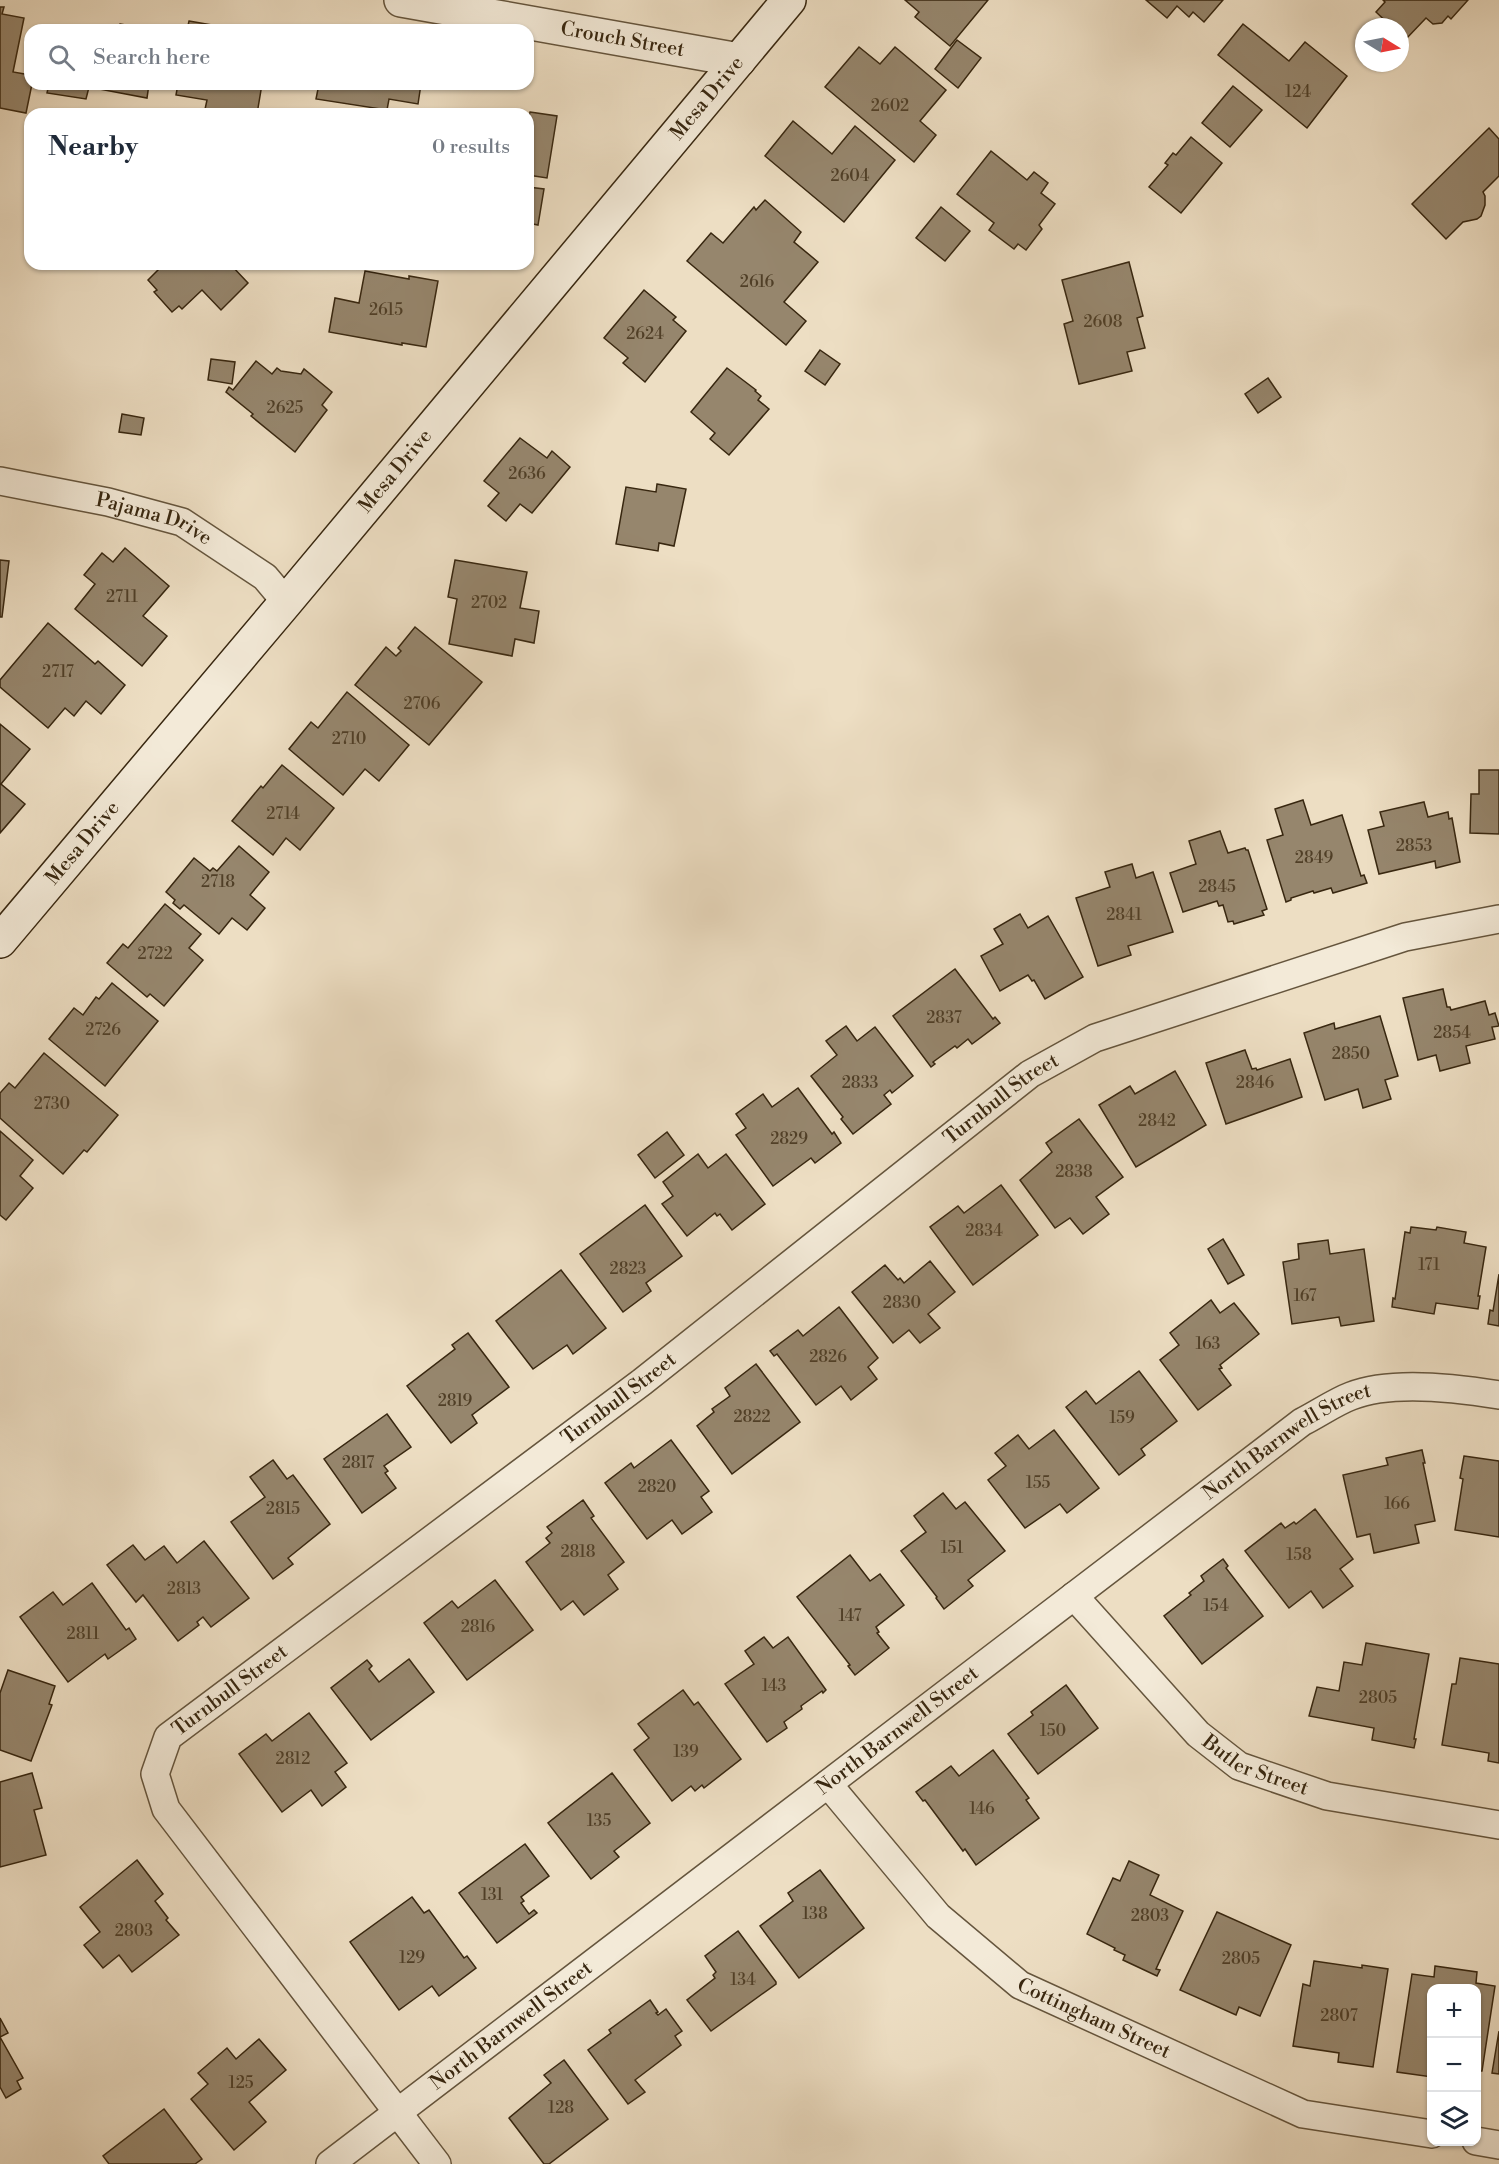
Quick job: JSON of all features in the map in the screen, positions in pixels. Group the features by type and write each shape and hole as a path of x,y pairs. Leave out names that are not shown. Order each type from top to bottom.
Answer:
{"main road":[{"name":"Crouch Street","path":"401,0 739,60"},
{"name":"Mesa Drive","path":"0,941 789,0"}],"street":[{"name":"Pajama Drive","path":"0,481 108,502 182,522 265,577 286,602"},
{"name":"Turnbull Street","path":"437,2164 166,1809 155,1774 168,1737 642,1382 1030,1074 1095,1038 1405,937 1499,920"},
{"name":"North Barnwell Street","path":"330,2164 1302,1422 1352,1395 1390,1388 1457,1388 1499,1395"},
{"name":"Butler Street","path":"1074,1596 1198,1734 1239,1766 1327,1796 1499,1825"},
{"name":"Cottingham Street","path":"828,1784 938,1916 1020,1985 1303,2114 1427,2133"},
{"path":"1481,2142 1499,2145"}],"building":[{"path":"905,0 988,0 950,46 915,17 919,12"},
{"path":"1146,0 1223,0 1204,22 1193,12 1189,17 1177,6 1167,18"},
{"path":"1383,0 1468,0 1451,19 1448,16 1442,23 1433,24 1426,18 1409,36 1409,18 1382,18 1376,12 1385,2"},
{"path":"0,7 4,7 2,14 24,18 13,72 24,74 24,90 31,90 24,113 0,108"},
{"path":"189,21 206,24 188,24"},
{"path":"1243,24 1289,61 1305,42 1347,76 1307,128 1218,55"},
{"path":"957,40 981,58 958,88 935,69"},
{"path":"859,47 880,64 895,47 946,90 920,121 936,135 914,162 825,87"},
{"path":"1233,86 1262,110 1230,147 1202,123"},
{"path":"48,90 88,90 86,99 47,93"},
{"path":"105,90 148,90 147,98"},
{"path":"177,90 261,90 258,108 205,108 207,100 176,95"},
{"path":"318,90 420,90 418,104 389,99 387,108 316,99"},
{"path":"534,113 557,116 547,178 534,176"},
{"path":"793,121 832,154 855,126 895,160 844,222 765,156"},
{"path":"1489,128 1499,139 1499,176 1483,192 1485,205 1481,216 1463,222 1446,239 1412,204"},
{"path":"1191,137 1222,163 1181,213 1149,187 1168,165 1165,163 1173,153 1176,155"},
{"path":"991,151 1027,180 1034,172 1048,183 1041,193 1055,204 1039,225 1042,229 1026,250 1018,244 1014,249 989,230 994,223 957,194"},
{"path":"534,188 544,189 538,225 534,224"},
{"path":"765,200 801,232 794,242 818,262 784,302 806,321 786,345 687,261 711,233 723,243 754,207 756,210"},
{"path":"941,207 970,231 945,261 916,238"},
{"path":"1129,262 1143,316 1137,318 1145,348 1127,352 1132,371 1079,384 1064,324 1073,321 1062,280"},
{"path":"158,270 236,270 248,283 221,310 202,290 182,309 179,306 172,312 154,292 157,290 148,280"},
{"path":"365,271 409,279 409,276 438,281 426,347 329,332 335,298 359,303"},
{"path":"644,290 676,317 673,320 686,331 645,382 623,363 628,358 604,338"},
{"path":"820,350 840,364 825,385 805,371"},
{"path":"211,359 235,362 232,384 208,380"},
{"path":"256,361 272,374 277,368 281,371 301,374 304,369 332,392 322,405 327,410 295,452 226,392 229,387 233,390"},
{"path":"727,368 756,390 761,396 758,400 769,409 729,455 710,439 715,433 691,412"},
{"path":"1268,378 1281,397 1258,413 1245,394"},
{"path":"122,414 144,418 141,435 119,432"},
{"path":"520,438 547,458 552,451 570,467 532,513 520,504 506,521 488,506 499,493 484,481"},
{"path":"657,484 686,489 674,546 659,543 658,551 616,544 626,487 656,492"},
{"path":"125,548 169,586 143,616 167,636 142,666 75,609 95,584 84,575 102,553 113,562"},
{"path":"0,560 9,561 2,617 0,617"},
{"path":"455,560 527,572 520,608 539,611 534,643 515,639 512,656 449,644 457,599 448,597"},
{"path":"48,623 95,664 98,661 125,685 101,714 86,701 74,716 65,708 48,728 0,687 0,680"},
{"path":"415,627 482,682 429,745 355,685 386,647 396,656 401,651 398,648"},
{"path":"347,692 409,745 379,781 365,769 343,795 289,749 311,722 318,728"},
{"path":"0,724 30,749 1,784 25,804 0,833"},
{"path":"282,765 334,808 300,850 286,838 273,855 232,821"},
{"path":"1479,770 1499,770 1499,834 1470,833 1471,794 1479,794"},
{"path":"1303,800 1311,825 1342,815 1361,876 1364,875 1367,883 1333,893 1331,888 1314,893 1313,891 1291,898 1286,902 1267,840 1283,835 1275,809"},
{"path":"1424,802 1428,817 1448,812 1449,819 1452,818 1460,862 1436,868 1435,861 1379,874 1368,830 1384,826 1380,812"},
{"path":"1220,831 1228,853 1245,848 1248,850 1267,909 1262,911 1264,915 1234,924 1233,921 1228,922 1223,905 1219,906 1217,901 1183,912 1170,873 1196,864 1189,841"},
{"path":"239,846 269,872 250,895 265,908 247,930 232,918 219,934 184,905 180,909 173,903 175,900 166,892 194,858 210,871 213,868 217,871"},
{"path":"1132,864 1136,878 1153,872 1173,932 1128,946 1131,955 1098,966 1076,898 1110,887 1105,872"},
{"path":"165,904 201,934 189,948 203,960 164,1006 150,994 147,997 107,963 123,944 128,948"},
{"path":"1020,914 1028,928 1048,916 1083,977 1045,999 1034,980 1032,981 1028,975 1000,991 981,956 1003,944 994,929"},
{"path":"955,969 993,1019 995,1017 1000,1023 972,1044 968,1039 957,1048 955,1046 933,1062 935,1064 931,1067 893,1016"},
{"path":"112,983 158,1021 105,1086 49,1039 74,1008 83,1015 96,997 99,999"},
{"path":"1443,989 1447,1007 1451,1010 1485,1001 1489,1015 1495,1013 1499,1026 1492,1027 1495,1039 1466,1046 1470,1063 1440,1071 1436,1055 1418,1060 1403,998"},
{"path":"1380,1016 1398,1076 1385,1080 1391,1099 1363,1108 1358,1089 1325,1100 1304,1033 1334,1023 1335,1029"},
{"path":"846,1026 857,1041 875,1027 913,1076 892,1093 890,1090 884,1095 891,1104 853,1134 841,1119 843,1117 811,1076 837,1055 826,1041"},
{"path":"1245,1050 1252,1069 1257,1070 1290,1059 1302,1097 1226,1124 1206,1063"},
{"path":"44,1053 118,1115 87,1152 84,1150 63,1174 0,1118 0,1093 9,1083 15,1088"},
{"path":"1175,1071 1206,1125 1136,1167 1099,1105 1130,1086 1135,1094"},
{"path":"798,1088 841,1143 815,1163 811,1158 773,1186 736,1135 746,1128 736,1114 763,1094 772,1107"},
{"path":"1079,1119 1123,1177 1096,1197 1109,1214 1083,1234 1070,1218 1055,1228 1020,1180 1052,1152 1046,1143"},
{"path":"0,1131 33,1160 20,1176 33,1188 6,1220 0,1215"},
{"path":"667,1132 684,1155 655,1178 638,1155"},
{"path":"698,1154 708,1168 726,1154 765,1204 732,1230 720,1214 717,1216 715,1213 687,1236 662,1204 673,1196 663,1182"},
{"path":"1001,1185 1038,1235 973,1285 930,1227 958,1206 964,1213"},
{"path":"645,1205 682,1256 646,1283 651,1291 623,1312 580,1254"},
{"path":"1411,1227 1436,1230 1437,1227 1466,1232 1464,1243 1486,1247 1478,1309 1436,1303 1434,1314 1392,1307 1405,1232 1410,1233"},
{"path":"1223,1239 1244,1275 1228,1284 1208,1249"},
{"path":"1328,1240 1330,1254 1364,1249 1374,1321 1341,1326 1339,1317 1292,1324 1283,1262 1299,1259 1298,1244"},
{"path":"930,1261 955,1292 928,1314 940,1328 920,1343 909,1330 893,1343 852,1292 885,1265 898,1280 900,1278 904,1283"},
{"path":"561,1270 606,1328 573,1354 567,1345 533,1369 496,1321"},
{"path":"1499,1274 1499,1326 1488,1324 1490,1310 1493,1311"},
{"path":"1211,1300 1220,1313 1234,1303 1259,1334 1220,1365 1222,1368 1219,1369 1231,1385 1198,1410 1160,1360 1179,1345 1170,1333"},
{"path":"839,1307 878,1358 868,1367 877,1379 851,1400 841,1386 816,1405 777,1354 774,1356 770,1351 798,1330 803,1336"},
{"path":"468,1333 509,1387 472,1415 477,1423 451,1443 407,1386 455,1349 452,1345"},
{"path":"756,1364 800,1422 732,1474 697,1426 714,1412 712,1409 730,1396 725,1388"},
{"path":"1139,1371 1177,1421 1141,1449 1145,1455 1119,1475 1066,1407 1086,1391 1096,1404"},
{"path":"387,1414 411,1447 384,1466 388,1471 385,1473 396,1488 362,1513 324,1459"},
{"path":"1054,1430 1099,1488 1067,1513 1060,1504 1025,1528 988,1480 1006,1466 995,1453 1018,1435 1029,1449"},
{"path":"671,1440 709,1491 701,1497 712,1512 682,1534 672,1520 647,1539 605,1483 631,1463 634,1468"},
{"path":"1422,1450 1435,1521 1415,1525 1419,1543 1374,1553 1370,1534 1357,1537 1343,1475 1388,1465 1386,1458"},
{"path":"1464,1456 1499,1461 1499,1537 1455,1530"},
{"path":"273,1460 287,1479 293,1475 330,1524 288,1558 293,1564 273,1579 231,1522 265,1497 250,1477"},
{"path":"943,1493 956,1509 965,1502 1005,1551 968,1580 973,1586 944,1609 901,1551 926,1532 914,1516"},
{"path":"583,1500 594,1516 591,1518 624,1562 608,1575 618,1589 584,1615 573,1601 561,1610 526,1562 550,1543 546,1538 552,1533 547,1527"},
{"path":"1315,1509 1353,1559 1340,1569 1353,1586 1323,1608 1311,1591 1289,1608 1245,1551 1281,1523 1285,1528 1294,1522 1296,1524"},
{"path":"204,1541 249,1598 211,1627 203,1617 197,1622 199,1625 178,1641 143,1595 136,1602 107,1565 133,1545 145,1560 164,1546 177,1563"},
{"path":"850,1555 870,1581 880,1574 904,1605 876,1627 879,1632 877,1633 889,1648 855,1675 848,1666 850,1665 797,1597"},
{"path":"1223,1559 1228,1566 1226,1568 1263,1616 1202,1664 1164,1616 1191,1595 1189,1593 1204,1581 1201,1576"},
{"path":"495,1580 533,1630 467,1680 424,1623 452,1601 458,1608"},
{"path":"92,1583 126,1630 129,1628 136,1639 108,1659 105,1654 68,1682 20,1617 53,1592 63,1605"},
{"path":"764,1637 773,1648 788,1637 826,1690 801,1706 802,1709 784,1722 787,1728 767,1742 725,1684 754,1664 745,1651"},
{"path":"1366,1643 1429,1654 1414,1748 1372,1740 1374,1728 1309,1716 1317,1687 1339,1691 1344,1662 1362,1665"},
{"path":"1460,1658 1499,1664 1499,1763 1488,1761 1489,1753 1442,1745 1452,1684 1456,1684"},
{"path":"409,1659 434,1692 371,1740 331,1688 367,1660 372,1666 369,1669 379,1682"},
{"path":"8,1670 55,1686 49,1704 52,1705 31,1761 0,1750 0,1693"},
{"path":"1066,1685 1098,1728 1038,1774 1008,1734 1033,1715 1031,1712"},
{"path":"683,1690 694,1705 698,1702 741,1759 704,1788 702,1785 695,1791 691,1786 672,1801 634,1750 649,1738 638,1724"},
{"path":"309,1713 347,1763 335,1772 346,1787 322,1806 311,1790 282,1812 239,1754 266,1734 272,1741"},
{"path":"993,1750 1029,1798 1026,1800 1039,1818 976,1865 925,1800 923,1801 916,1792 951,1766 959,1776"},
{"path":"32,1773 42,1808 34,1810 46,1855 0,1867 0,1782"},
{"path":"612,1773 650,1823 614,1851 619,1857 591,1879 548,1823"},
{"path":"525,1844 549,1876 521,1897 524,1901 521,1903 529,1914 534,1910 537,1913 497,1943 459,1893"},
{"path":"137,1860 163,1894 155,1901 168,1918 166,1920 179,1935 132,1972 119,1955 103,1968 84,1945 100,1932 80,1907"},
{"path":"1129,1861 1159,1875 1150,1895 1183,1911 1156,1969 1160,1970 1157,1976 1123,1960 1125,1955 1087,1934 1113,1878 1120,1881"},
{"path":"820,1870 864,1928 799,1978 760,1926 793,1901 788,1893"},
{"path":"412,1897 424,1913 429,1910 464,1958 467,1956 476,1968 439,1996 432,1986 399,2010 350,1942"},
{"path":"1217,1912 1291,1945 1260,2016 1239,2007 1236,2015 1180,1990"},
{"path":"738,1931 776,1984 711,2031 687,2000 715,1978 713,1975 716,1972 705,1956"},
{"path":"1314,1961 1362,1968 1362,1965 1388,1969 1373,2067 1338,2062 1339,2053 1293,2046 1303,1984 1310,1986"},
{"path":"1435,1966 1477,1972 1476,1983 1495,1986 1482,2071 1481,1984 1427,1984 1427,2076 1397,2072 1412,1974 1434,1977"},
{"path":"650,2000 658,2015 666,2009 682,2031 675,2036 681,2045 635,2080 645,2092 628,2104 588,2050 611,2033 609,2030"},
{"path":"0,2018 8,2033 0,2037"},
{"path":"1499,2031 1499,2074 1492,2073"},
{"path":"0,2037 23,2078 17,2081 21,2089 6,2098 0,2087"},
{"path":"259,2039 286,2070 249,2102 266,2122 234,2150 191,2099 208,2084 198,2073 227,2048 236,2059"},
{"path":"564,2060 608,2119 549,2164 544,2164 509,2118 551,2083 544,2075"},
{"path":"164,2109 202,2159 195,2164 109,2164 103,2156"}]}
